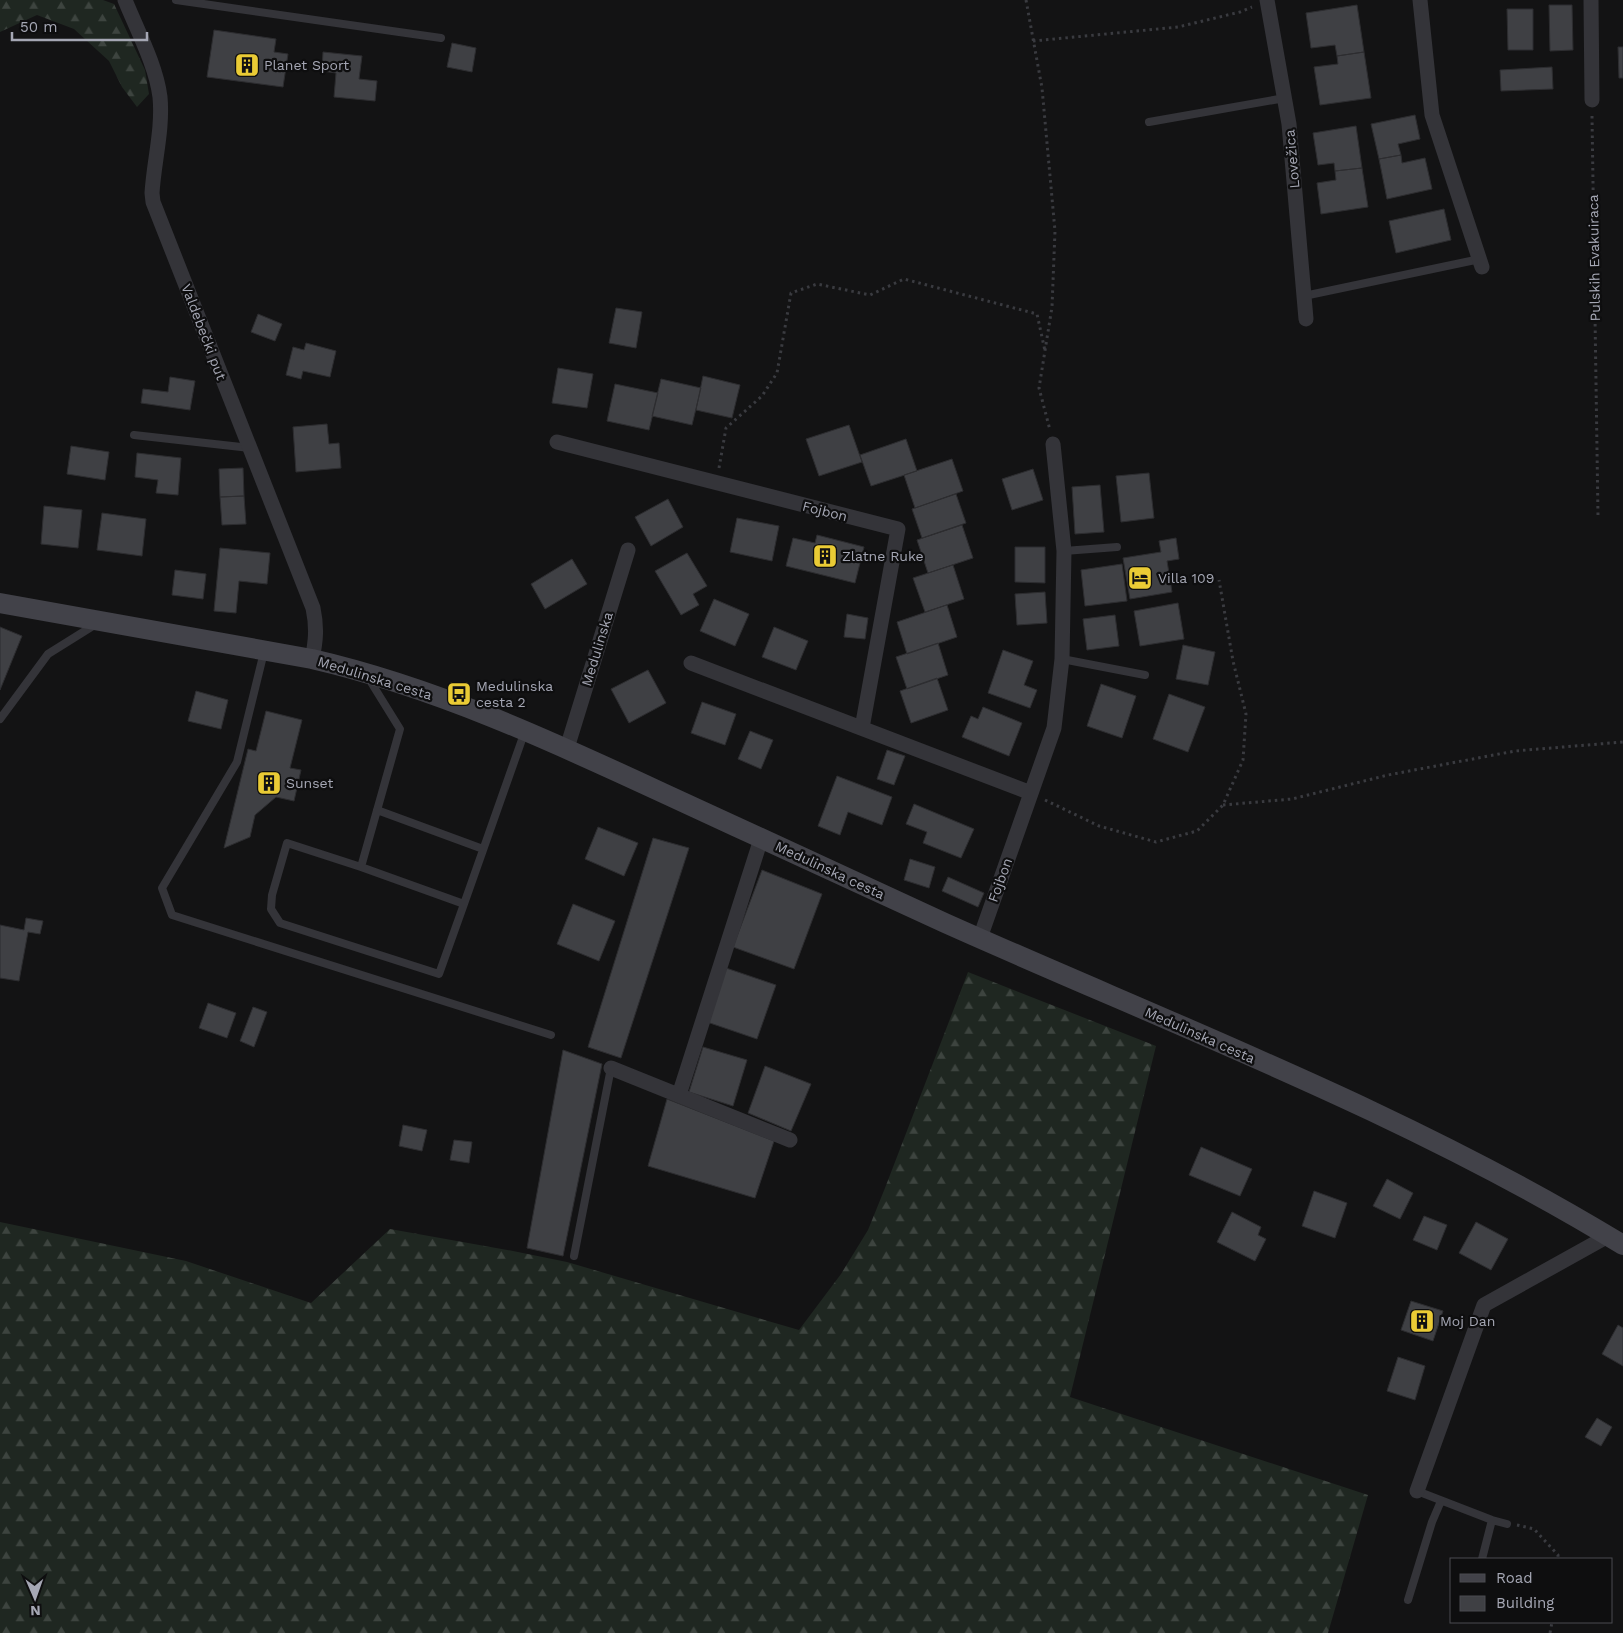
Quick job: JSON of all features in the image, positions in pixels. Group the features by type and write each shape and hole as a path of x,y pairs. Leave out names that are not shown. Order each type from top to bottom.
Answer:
{"main road":[{"name":"Medulinska cesta","path":"0,603 312,659 413,688 525,731 566,748 980,938 1323,1088 1426,1137 1615,1240"}],"street":[{"name":"Valdebečki put","path":"125,0 157,81 160,100 160,125 152,193 153,202 313,608 316,638 312,659"},
{"path":"1420,0 1432,115 1481,263"},
{"path":"1591,0 1592,100"},
{"name":"Lovežica","path":"1262,2 1285,98 1289,124 1306,319"},
{"name":"Fojbon","path":"557,442 898,529 862,728"},
{"name":"Fojbon","path":"980,938 1054,728 1062,659 1064,551 1053,444"},
{"name":"Medulinska","path":"566,748 628,550"},
{"path":"691,663 1031,794"},
{"path":"679,1095 762,838"},
{"path":"611,1068 790,1140"},
{"path":"1417,1491 1484,1305 1615,1240"}],"lane":[{"path":"176,0 442,38"},
{"path":"1149,122 1285,98"},
{"path":"1304,296 1481,263"},
{"path":"134,435 250,448"},
{"path":"1064,551 1117,547"},
{"path":"0,720 48,654 100,621"},
{"path":"264,650 237,762 162,888 172,915 551,1035"},
{"path":"1062,659 1145,675"},
{"path":"361,867 400,729 366,673"},
{"path":"464,904 287,843 272,895 271,909 280,923 440,974 525,731"},
{"path":"377,810 483,848"},
{"path":"574,1256 611,1068"},
{"path":"1417,1491 1507,1524"},
{"path":"1408,1600 1432,1522 1441,1501"},
{"path":"1482,1558 1492,1520"}],"path":[{"path":"1026,0 1042,88 1055,231 1052,307 1039,388 1053,444"},
{"path":"1033,41 1178,27 1240,12 1262,2"},
{"name":"Pulskih Evakuiraca","path":"1592,100 1598,516"},
{"path":"717,483 726,428 762,396 777,373 791,293 817,284 870,294 904,279 1037,314 1045,351"},
{"path":"1031,794 1099,826 1156,842 1197,831 1223,805 1243,760 1246,714 1233,661 1219,580"},
{"path":"1223,805 1292,799 1388,775 1515,750 1623,742"},
{"path":"1507,1524 1534,1529 1558,1555 1558,1558"}],"green space":[{"path":"0,0 103,0 114,4 145,70 149,94 137,107 122,87 109,61 74,29 37,15 0,32"},
{"path":"968,972 1156,1046 1070,1397 1368,1495 1328,1633 0,1633 0,1222 186,1261 311,1303 390,1229 567,1262 799,1330 841,1274 868,1230"}],"building":[{"path":"1357,5 1364,52 1337,56 1335,45 1311,48 1306,13"},
{"path":"1549,5 1572,5 1573,50 1550,51"},
{"path":"1507,9 1533,9 1533,50 1508,50"},
{"name":"Planet Sport","path":"214,30 276,39 274,52 288,54 283,87 207,77"},
{"path":"452,43 476,48 472,72 447,67"},
{"path":"1618,47 1623,47 1623,78 1619,78"},
{"path":"323,52 362,56 359,79 377,81 375,101 334,97 336,73 322,71"},
{"path":"1364,52 1371,98 1320,105 1314,67 1338,64 1337,56"},
{"path":"1552,67 1553,89 1501,91 1500,70"},
{"path":"1415,115 1420,139 1398,144 1401,155 1379,159 1371,124"},
{"path":"1356,126 1362,168 1335,171 1334,163 1318,165 1313,133"},
{"path":"1401,155 1402,163 1425,158 1432,189 1387,199 1379,159"},
{"path":"1362,168 1368,207 1321,214 1317,183 1336,180 1335,171"},
{"path":"1444,209 1451,240 1396,253 1389,221"},
{"path":"616,308 642,312 636,348 609,343"},
{"path":"258,314 282,324 275,341 251,332"},
{"path":"306,343 336,351 330,377 303,371 301,379 286,375 293,347 304,350"},
{"path":"558,368 593,374 587,408 552,403"},
{"path":"703,376 740,385 732,418 696,410"},
{"path":"170,377 195,381 190,410 141,403 143,389 168,392"},
{"path":"661,379 701,388 692,425 652,416"},
{"path":"615,384 658,393 649,430 607,421"},
{"path":"327,424 329,444 339,443 341,468 296,472 293,427"},
{"path":"849,425 862,462 819,476 806,439"},
{"path":"906,439 917,471 871,486 860,455"},
{"path":"71,446 109,452 105,480 67,474"},
{"path":"137,453 181,458 178,495 156,493 158,480 135,477"},
{"path":"952,459 963,491 915,508 904,475"},
{"path":"243,468 244,496 220,497 219,469"},
{"path":"1033,469 1043,500 1012,510 1002,479"},
{"path":"1149,473 1154,518 1121,522 1116,476"},
{"path":"1100,485 1104,532 1075,534 1072,487"},
{"path":"956,494 966,523 922,538 912,509"},
{"path":"244,496 246,524 222,525 220,497"},
{"path":"668,499 683,527 651,546 635,517"},
{"path":"44,506 82,510 78,548 41,544"},
{"path":"102,513 146,519 142,556 97,550"},
{"path":"737,518 779,526 772,561 730,552"},
{"path":"962,525 973,558 928,573 917,540"},
{"name":"Zlatne Ruke","path":"817,535 864,547 855,583 786,566 793,538 815,543"},
{"path":"1176,538 1179,559 1167,561 1172,592 1130,599 1123,558 1161,552 1159,541"},
{"path":"1015,547 1045,547 1045,583 1015,582"},
{"path":"220,548 270,553 267,584 239,581 236,613 214,611"},
{"path":"687,553 707,586 693,594 699,605 681,615 655,571"},
{"path":"572,559 587,584 545,609 531,584"},
{"path":"1122,564 1127,601 1085,606 1081,570"},
{"path":"953,565 964,599 925,612 913,578"},
{"path":"175,570 206,574 203,599 172,595"},
{"path":"1045,592 1047,623 1017,625 1015,594"},
{"path":"714,599 749,614 735,646 700,631"},
{"path":"1178,603 1184,639 1140,646 1134,611"},
{"path":"947,605 957,637 907,654 897,622"},
{"path":"847,614 868,618 865,639 844,637"},
{"path":"1115,615 1119,646 1087,650 1083,619"},
{"path":"0,627 22,636 0,690"},
{"path":"774,627 808,641 796,670 762,657"},
{"path":"938,643 948,675 907,689 896,657"},
{"path":"1183,645 1215,652 1208,685 1176,679"},
{"path":"1003,650 1033,661 1024,685 1037,690 1030,708 988,693"},
{"path":"648,670 666,703 629,723 611,689"},
{"path":"937,678 948,710 911,723 900,691"},
{"path":"1101,684 1136,696 1122,738 1087,726"},
{"path":"196,691 228,700 221,729 188,721"},
{"path":"1169,694 1205,707 1188,752 1153,739"},
{"path":"702,702 736,714 725,745 691,733"},
{"path":"983,707 1022,723 1009,756 962,737 971,716 978,719"},
{"name":"Sunset","path":"266,711 302,720 290,768 301,770 294,801 276,797 255,815 250,837 224,848 248,749 256,751"},
{"path":"750,731 773,740 761,769 738,759"},
{"path":"887,750 905,756 894,785 877,779"},
{"path":"837,776 892,797 882,825 848,812 840,835 818,826"},
{"path":"914,804 974,829 961,858 923,843 927,832 906,824"},
{"path":"598,827 638,843 624,876 585,859"},
{"path":"653,838 689,848 621,1058 588,1047"},
{"path":"910,859 935,867 929,888 904,880"},
{"path":"762,870 822,894 794,969 733,947"},
{"path":"948,877 984,893 978,907 942,891"},
{"path":"573,904 615,921 599,961 557,944"},
{"path":"26,918 43,921 40,934 28,932 19,981 0,978 0,925 24,930"},
{"path":"726,968 776,985 757,1039 707,1022"},
{"path":"208,1003 236,1013 227,1038 199,1028"},
{"path":"253,1007 267,1012 254,1047 240,1041"},
{"path":"703,1047 747,1060 733,1106 689,1092"},
{"path":"563,1050 602,1064 563,1256 527,1248"},
{"path":"765,1066 811,1084 791,1131 748,1113"},
{"path":"667,1099 774,1141 755,1198 648,1166"},
{"path":"403,1125 427,1130 422,1151 399,1146"},
{"path":"454,1140 472,1142 469,1163 450,1160"},
{"path":"1201,1147 1252,1169 1240,1196 1189,1175"},
{"path":"1387,1179 1413,1193 1400,1219 1373,1206"},
{"path":"1314,1191 1347,1203 1335,1238 1302,1226"},
{"path":"1232,1212 1261,1227 1258,1235 1266,1239 1255,1261 1217,1242"},
{"path":"1424,1216 1447,1225 1437,1250 1413,1240"},
{"path":"1476,1222 1508,1239 1491,1270 1459,1253"},
{"name":"Moj Dan","path":"1411,1301 1443,1311 1433,1341 1401,1330"},
{"path":"1618,1325 1623,1328 1623,1366 1602,1354"},
{"path":"1398,1357 1425,1366 1415,1400 1387,1391"},
{"path":"1597,1418 1612,1427 1601,1446 1585,1437"}],"place":[{"name":"Planet Sport","path":"247,65"},
{"name":"Zlatne Ruke","path":"825,556"},
{"name":"Villa 109","path":"1140,578"},
{"name":"Medulinska cesta 2","path":"459,694"},
{"name":"Sunset","path":"269,783"},
{"name":"Moj Dan","path":"1422,1321"}]}
